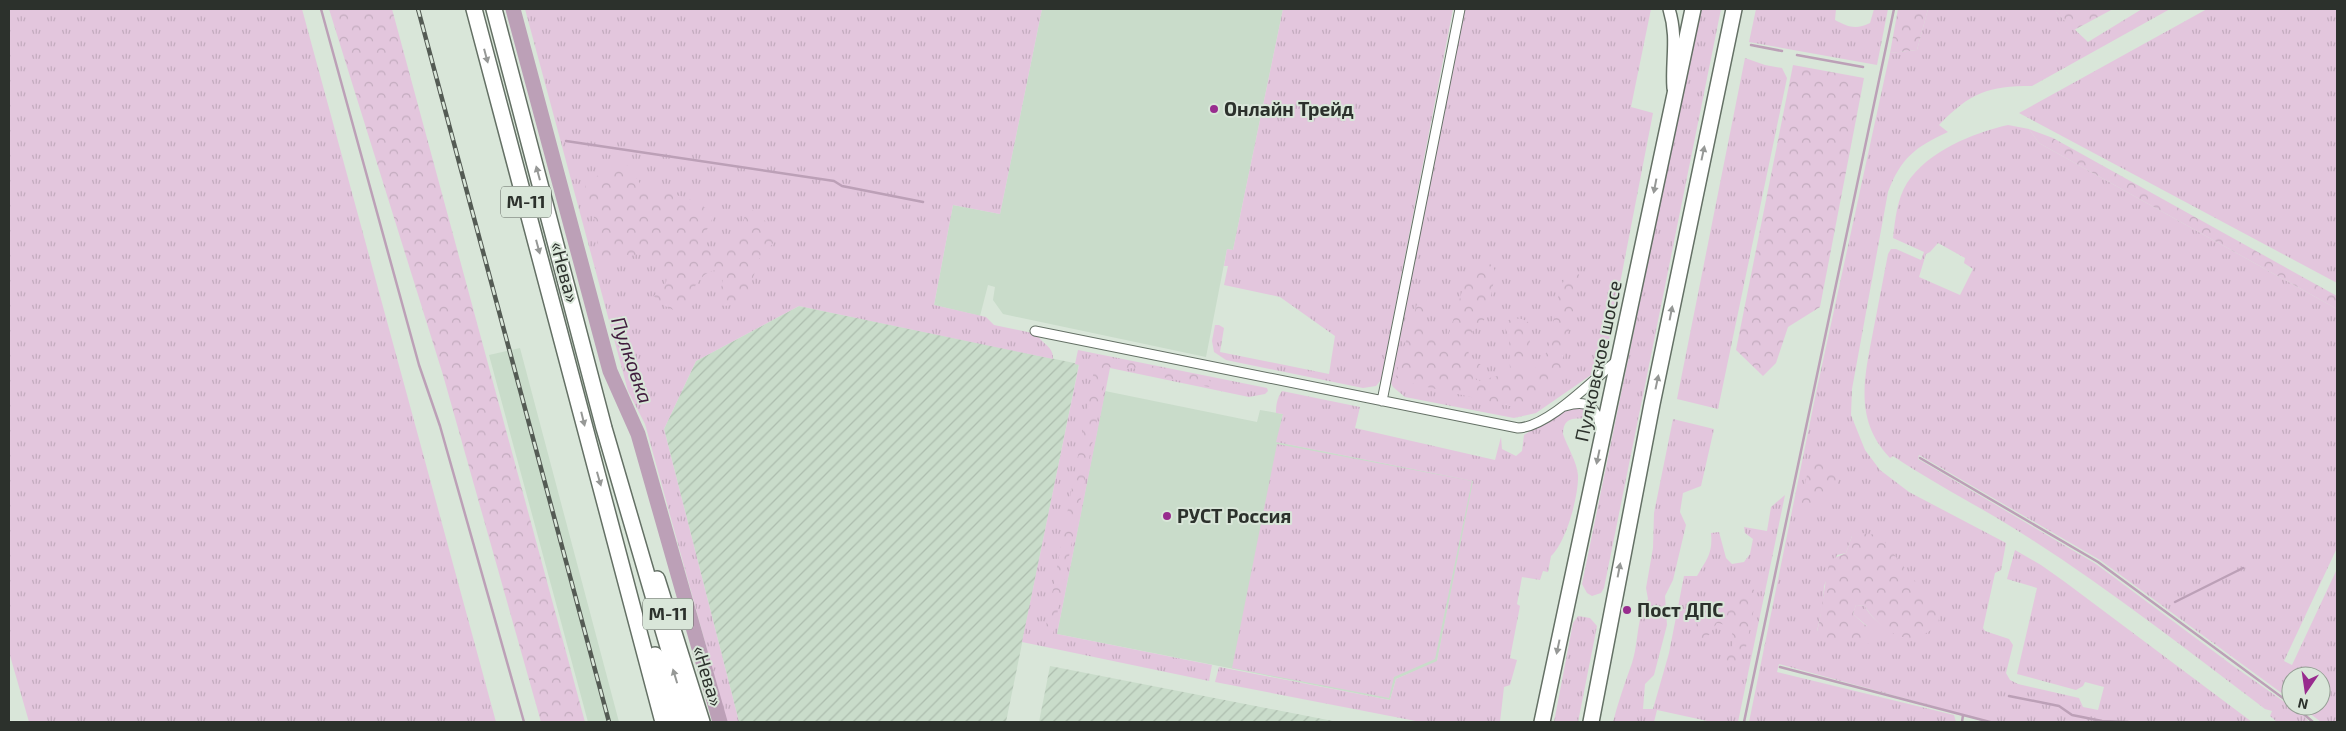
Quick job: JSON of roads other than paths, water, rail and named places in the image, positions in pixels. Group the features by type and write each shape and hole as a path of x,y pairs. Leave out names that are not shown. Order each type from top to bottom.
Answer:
{"highway":[{"name":"«Нева»","path":"474,9 663,722"},
{"name":"«Нева»","path":"494,9 626,510 690,722"},
{"name":"Пулковское шоссе","path":"1542,722 1602,436 1621,358 1693,9"},
{"path":"1591,722 1654,396 1734,9"},
{"name":"«Нева»","path":"586,356 611,426 702,722"},
{"name":"«Нева»","path":"609,516 620,542 676,722"}],"main road":[{"path":"1669,9 1675,37 1672,73 1674,96"}],"street":[{"path":"1382,401 1460,9"},
{"path":"1035,331 1518,428 1538,422 1586,389 1621,358"},
{"path":"1560,407 1576,403 1588,405 1596,412 1602,436"}],"waterway":[{"path":"321,9 419,365 440,426 524,722"},
{"name":"Пулковка","path":"513,9 610,371 638,434 720,722"},
{"path":"1744,722 1894,9"},
{"path":"1751,45 1782,51"},
{"path":"1797,55 1863,67"},
{"path":"566,141 834,181 842,186 923,202"},
{"path":"1920,458 2098,562 2281,697"},
{"path":"2175,602 2243,568"},
{"path":"1780,667 1990,722"},
{"path":"2009,696 2059,706 2072,715 2102,721 2128,722"},
{"path":"1962,722 1963,715"},
{"path":"2306,716 2313,722"}],"railway":[{"path":"418,9 609,722"}],"place":[{"name":"Онлайн Трейд","path":"1214,109"},
{"name":"РУСТ Россия","path":"1167,516"},
{"name":"Пост ДПС","path":"1627,610"}]}
